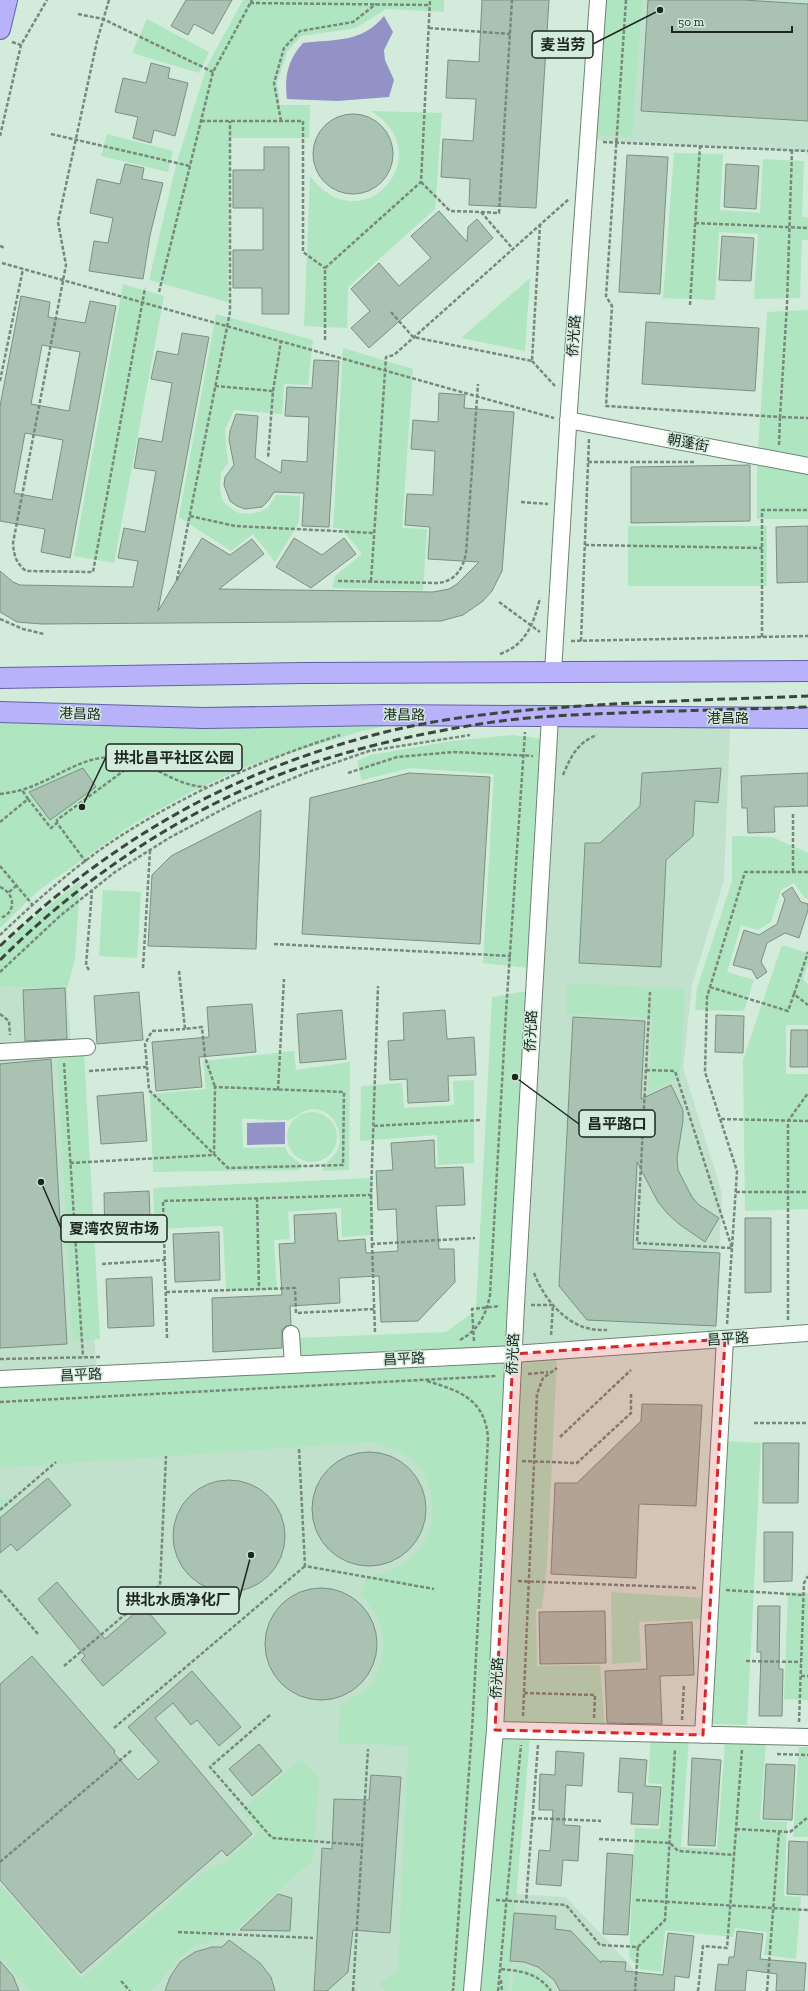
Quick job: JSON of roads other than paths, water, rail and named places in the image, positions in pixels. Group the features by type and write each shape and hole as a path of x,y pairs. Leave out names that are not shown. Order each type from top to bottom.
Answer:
{"main road":[{"path":"0,29 7,0"},
{"path":"3,677 304,673 808,672"},
{"name":"港昌路","path":"2,712 203,718 385,715 550,725 808,718"}],"street":[{"name":"侨光路","path":"553,672 555,641 557,419 588,141 598,0"},
{"name":"朝蓬街","path":"557,419 808,466"},
{"name":"侨光路","path":"472,1991 495,1730 513,1354 550,725"},
{"path":"6,1051 87,1047"},
{"name":"昌平路","path":"0,1379 513,1354 808,1333"},
{"path":"291,1334 293,1365"},
{"path":"703,1735 725,1339"},
{"path":"495,1730 803,1737"}],"water":[{"path":"384,16 393,32 384,50 385,60 394,80 389,97 337,101 287,99 286,83 288,69 298,49 303,43 337,40 357,35 376,25"},
{"path":"285,1122 285,1144 247,1145 247,1123"}],"railway":[{"path":"0,946 45,906 91,869 138,837 188,808 239,782 293,760 349,742 428,723 515,711 637,703 808,696"},
{"path":"0,960 31,930 100,875 136,849 174,826 212,805 252,786 292,770 341,754 391,741 468,726 550,716 808,707"}],"place":[{"name":"麦当劳","path":"660,10"},
{"name":"拱北昌平社区公园","path":"82,807"},
{"name":"昌平路口","path":"515,1077"},
{"name":"夏湾农贸市场","path":"41,1182"},
{"name":"拱北水质净化厂","path":"251,1555"}]}
